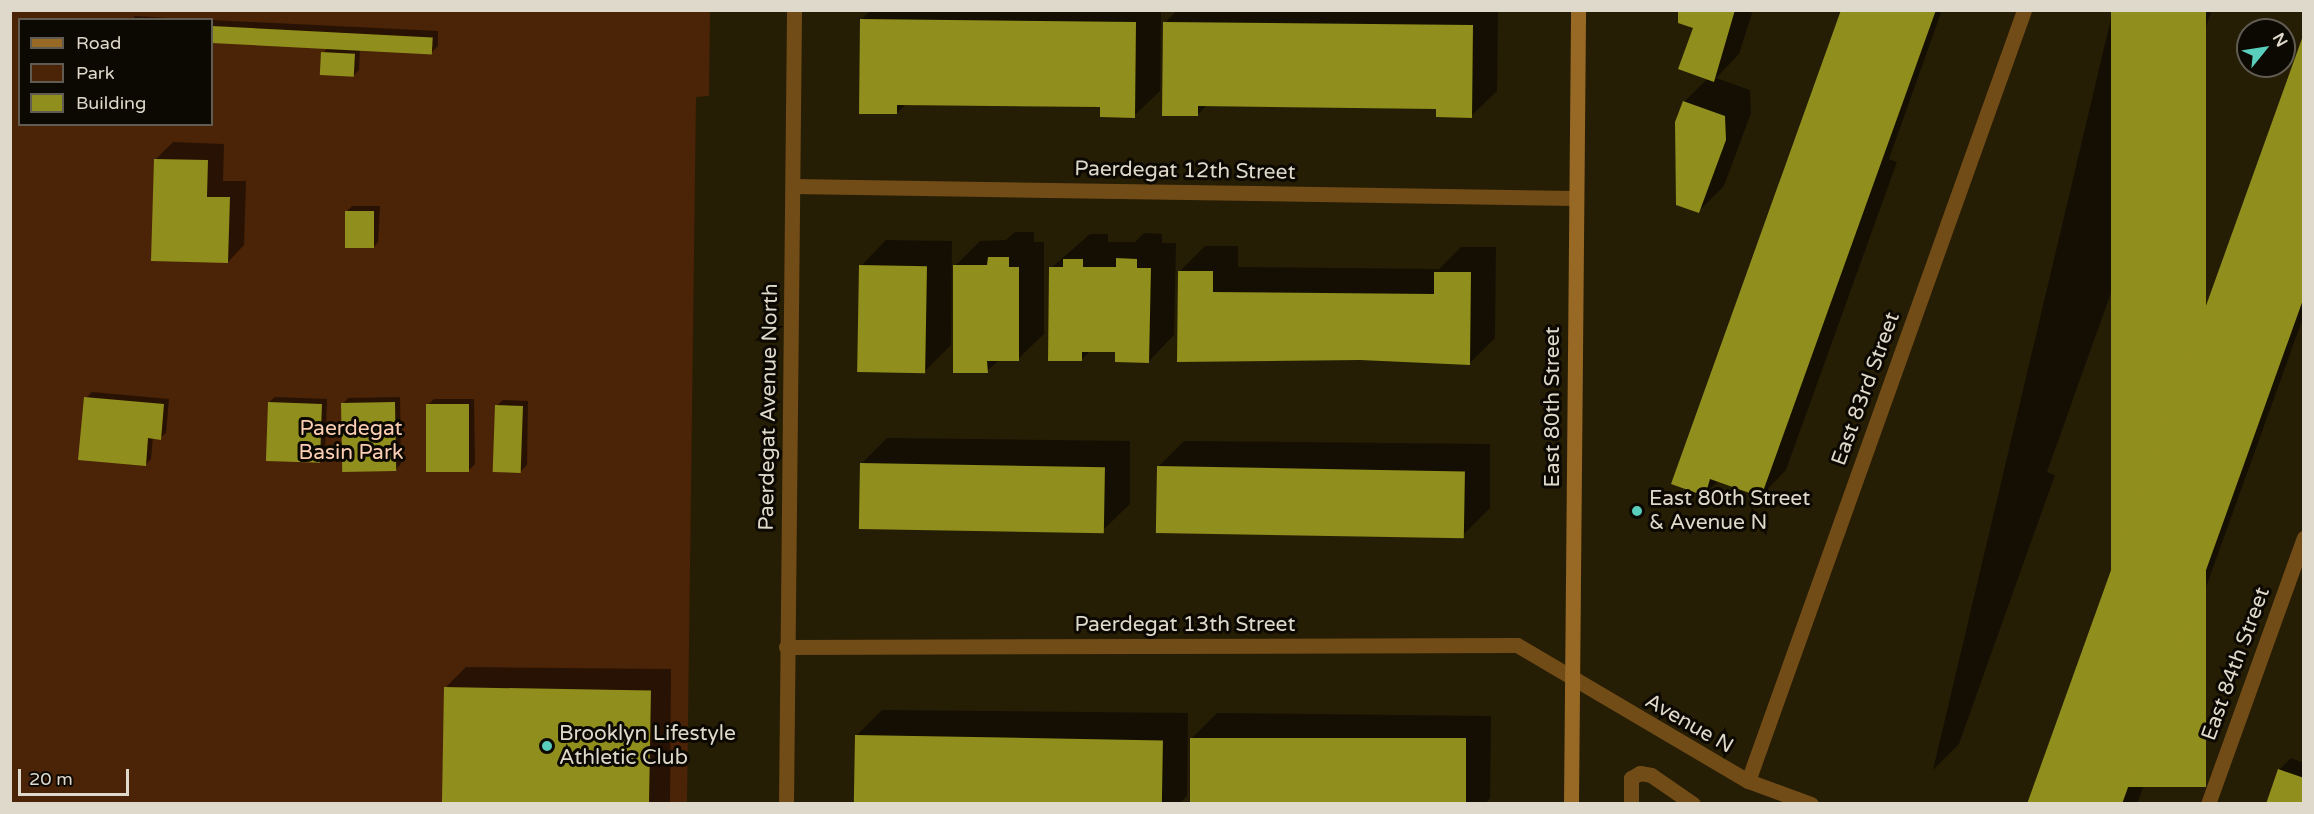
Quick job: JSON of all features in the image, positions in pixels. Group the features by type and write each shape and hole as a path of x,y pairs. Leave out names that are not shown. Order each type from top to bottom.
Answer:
{"street":[{"name":"Paerdegat Avenue North","path":"786,804 794,10"},
{"name":"East 80th Street","path":"1571,804 1578,10"},
{"name":"East 83rd Street","path":"1748,781 2024,10"},
{"name":"Paerdegat 12th Street","path":"793,186 1576,198"},
{"name":"East 84th Street","path":"2208,804 2304,538"},
{"name":"Paerdegat 13th Street","path":"786,647 1516,645 1572,681"},
{"name":"Avenue N","path":"1572,681 1748,781 1811,804"},
{"path":"1631,804 1631,778 1640,773 1651,775 1693,804"},
{"path":"1770,804 1789,795"}],"green space":[{"name":"Paerdegat Basin Park","path":"10,11 710,11 709,96 696,97 687,803 11,803"}],"building":[{"path":"1678,10 1735,10 1714,82 1678,69 1693,28 1678,23"},
{"path":"1841,10 1936,10 1761,497 1710,479 1705,496 1671,484"},
{"path":"2111,10 2206,10 2206,787 2111,787"},
{"path":"860,19 1136,22 1135,118 1100,117 1100,107 897,105 897,114 859,114"},
{"path":"1163,22 1473,25 1472,118 1436,117 1436,109 1198,106 1198,116 1162,116"},
{"path":"213,26 433,38 432,55 213,43"},
{"path":"2304,33 2304,297 2153,718 2122,804 2027,804 2288,78 2296,78 2296,55"},
{"path":"321,52 355,54 354,77 320,75"},
{"path":"1683,101 1725,116 1726,140 1699,213 1676,205 1675,122"},
{"path":"154,159 208,160 207,197 230,197 228,263 151,261"},
{"path":"345,211 374,211 374,248 345,248"},
{"path":"988,257 1009,257 1009,267 1019,267 1019,361 987,361 988,373 953,373 953,265 987,265"},
{"path":"1116,258 1137,259 1137,268 1151,268 1149,363 1115,362 1115,352 1082,352 1082,361 1048,361 1049,267 1063,267 1063,259 1083,259 1083,267 1116,267"},
{"path":"859,265 927,266 925,373 857,372"},
{"path":"1178,271 1213,271 1213,292 1434,294 1434,272 1471,272 1470,365 1360,360 1177,362"},
{"path":"84,397 164,404 161,440 148,438 146,466 78,460"},
{"path":"268,402 322,404 320,463 266,461"},
{"path":"395,402 396,471 342,472 341,403"},
{"path":"426,404 469,404 469,472 426,472"},
{"path":"495,405 523,406 521,473 493,472"},
{"path":"860,463 1105,467 1104,533 859,529"},
{"path":"1157,466 1465,471 1464,538 1156,533"},
{"name":"Brooklyn Lifestyle Athletic Club","path":"444,687 651,691 649,804 442,804"},
{"path":"855,735 1163,740 1162,804 854,804"},
{"path":"1190,738 1466,738 1466,804 1190,804"},
{"path":"2278,769 2304,778 2304,804 2266,804"}],"place":[{"name":"East 80th Street & Avenue N","path":"1637,511"},
{"name":"Brooklyn Lifestyle Athletic Club","path":"547,746"}]}
